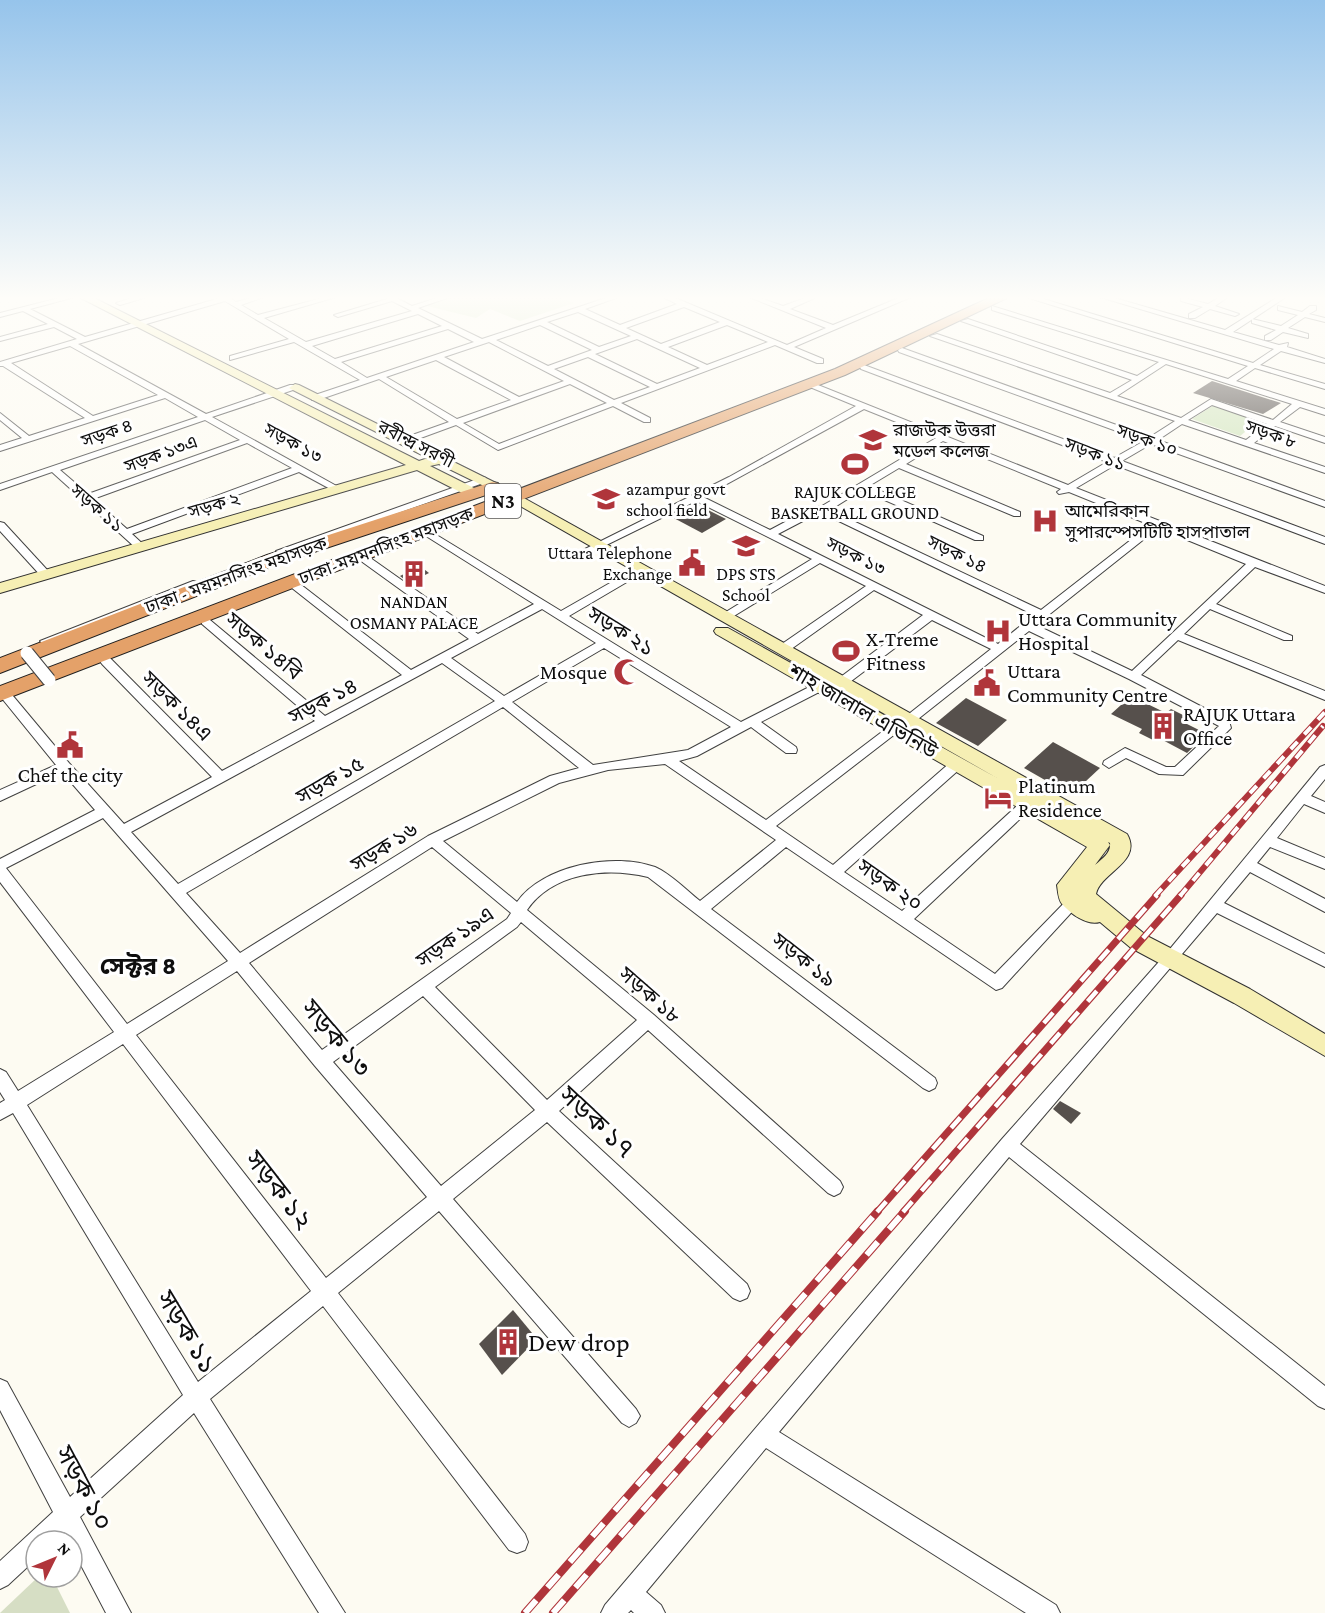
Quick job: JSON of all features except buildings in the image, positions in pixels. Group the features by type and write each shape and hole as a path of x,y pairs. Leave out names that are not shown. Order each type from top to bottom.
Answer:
{"highway":[{"name":"ঢাকা-ময়মনসিংহ মহাসড়ক","path":"797,382 808,372"},
{"name":"ঢাকা-ময়মনসিংহ মহাসড়ক","path":"2,694 491,489 761,398 797,382 828,372"},
{"path":"630,434 655,421"},
{"name":"ঢাকা - ময়মনসিংহ মহাসড়ক","path":"0,666 274,559 491,489"}],"street":[{"path":"16,372 92,418"},
{"name":"সড়ক ১৩","path":"124,372 337,489"},
{"name":"রবীন্দ্র সরণী","path":"234,372 418,466 491,489"},
{"name":"রবীন্দ্র সরণী","path":"263,372 440,459 491,489"},
{"path":"352,372 367,381"},
{"path":"315,398 391,372"},
{"path":"466,372 518,400"},
{"path":"554,372 655,421"},
{"path":"627,372 657,387"},
{"path":"380,376 498,447 696,372"},
{"name":"সড়ক ১১","path":"880,372 1325,541"},
{"name":"সড়ক ১০","path":"960,372 1325,504"},
{"name":"সড়ক ৮","path":"1039,372 1325,470"},
{"path":"1118,372 1138,379"},
{"path":"1110,397 1148,372"},
{"path":"1202,372 1325,412"},
{"path":"1229,381 1242,372"},
{"path":"1280,372 1325,387"},
{"path":"404,441 571,381"},
{"path":"797,382 1251,565 1325,590"},
{"name":"সড়ক ৪","path":"0,487 293,387"},
{"path":"0,448 166,395"},
{"path":"1065,490 1115,462 1211,402 1325,440"},
{"path":"1248,443 1298,404"},
{"path":"591,548 696,497 859,407"},
{"path":"0,416 28,439"},
{"name":"সড়ক ১৩এ","path":"86,498 248,440"},
{"path":"770,534 818,508 823,510 939,440"},
{"name":"সড়ক ২","path":"0,588 440,459"},
{"path":"900,465 1017,514"},
{"name":"সড়ক ১১","path":"54,469 141,547"},
{"path":"125,533 299,469"},
{"path":"863,487 979,538"},
{"path":"0,658 258,560 491,489"},
{"name":"শাহ জালাল এভিনিউ","path":"491,489 591,548 725,616 842,682 957,764 1120,839 1120,850 1087,887 1085,896 1132,935"},
{"name":"সড়ক ১৩","path":"696,497 999,649"},
{"name":"সড়ক ১৪","path":"823,510 1042,615"},
{"path":"0,525 46,575"},
{"path":"766,827 999,649 1155,526"},
{"name":"সড়ক ২১","path":"430,534 561,616 624,580"},
{"name":"শাহ জালাল এভিনিউ","path":"591,548 624,580 821,686 902,724 1033,798 1100,845 1068,882 1068,893 1074,902"},
{"path":"365,559 477,639"},
{"path":"725,616 819,559"},
{"path":"1133,676 1251,565"},
{"path":"296,586 411,676"},
{"path":"783,649 873,586"},
{"name":"সড়ক ১৪","path":"122,831 542,604"},
{"name":"সড়ক ২১","path":"580,605 561,616 604,644 791,750"},
{"path":"1210,605 1288,638"},
{"path":"842,682 931,615"},
{"name":"সড়ক ১৪বি","path":"206,622 325,723"},
{"path":"1028,626 1220,720 1225,728 1178,772 1164,771 1125,752 1109,764"},
{"path":"1177,635 1325,696"},
{"name":"সড়ক ১৫","path":"175,892 604,644"},
{"path":"27,653 49,680"},
{"path":"443,658 504,702 590,770"},
{"name":"সড়ক ১৪এ","path":"106,661 220,777"},
{"name":"সড়ক ১৬","path":"8,1108 434,840 543,784 590,770 667,759 692,753 821,686"},
{"name":"সড়ক ১৩","path":"2,694 63,766 239,962 321,1061 629,1416"},
{"name":"সড়ক ২০","path":"667,759 996,983 1074,902"},
{"path":"835,872 957,764"},
{"path":"0,796 63,766"},
{"path":"613,1613 1008,1145 1170,959 1325,770"},
{"path":"903,920 1033,798"},
{"path":"1302,798 1325,808"},
{"path":"0,865 105,811"},
{"name":"সড়ক ১৮","path":"434,840 648,1020 834,1187"},
{"path":"701,908 785,840"},
{"path":"1267,840 1325,864"},
{"path":"1247,864 1325,906"},
{"name":"সড়ক ১৯এ","path":"321,1061 512,923 527,899 558,878 579,870 618,866 652,872"},
{"name":"সড়ক ১২","path":"0,871 124,1034 327,1292 517,1542"},
{"name":"সড়ক ১৯","path":"652,872 929,1083"},
{"path":"1074,902 1120,935 1132,935 1170,959 1242,996 1325,1046"},
{"path":"1215,905 1325,961"},
{"name":"সড়ক ১৭","path":"423,986 547,1111 740,1291"},
{"path":"50,1529 195,1397 547,1111 648,1020"},
{"name":"সড়ক ১১","path":"0,1077 8,1108 333,1613"},
{"path":"1008,1145 1325,1399"},
{"name":"সড়ক ১০","path":"0,1389 118,1613"},
{"path":"763,1434 1048,1613"},
{"path":"0,1577 24,1554"},
{"path":"629,1594 653,1613"}],"green space":[{"path":"1214,405 1260,420 1240,436 1192,419"},
{"path":"25,1589 58,1589 70,1613 0,1613"}],"railway":[{"path":"1155,896 1325,712"},
{"path":"1180,896 1323,726"},
{"path":"877,1212 1157,895"},
{"path":"903,1212 1181,895"},
{"path":"525,1613 878,1211"},
{"path":"553,1613 905,1211"}],"place":[{"name":"রাজউক উত্তরা মডেল কলেজ","path":"873,440"},
{"name":"RAJUK COLLEGE BASKETBALL GROUND","path":"855,464"},
{"name":"azampur govt school field","path":"606,499"},
{"name":"আমেরিকান সুপারস্পেসটিটি হাসপাতাল","path":"1045,521"},
{"name":"DPS STS School","path":"746,546"},
{"name":"Uttara Telephone Exchange","path":"692,563"},
{"name":"NANDAN OSMANY PALACE","path":"414,574"},
{"name":"Uttara Community Hospital","path":"998,631"},
{"name":"X-Treme Fitness","path":"846,651"},
{"name":"Mosque","path":"627,672"},
{"name":"Uttara Community Centre","path":"987,683"},
{"name":"RAJUK Uttara Office","path":"1163,726"},
{"name":"Chef the city","path":"70,745"},
{"name":"Platinum Residence","path":"998,798"},
{"name":"Dew drop","path":"508,1342"}],"district":[{"name":"সেক্টর ৪","path":"138,965"}]}
